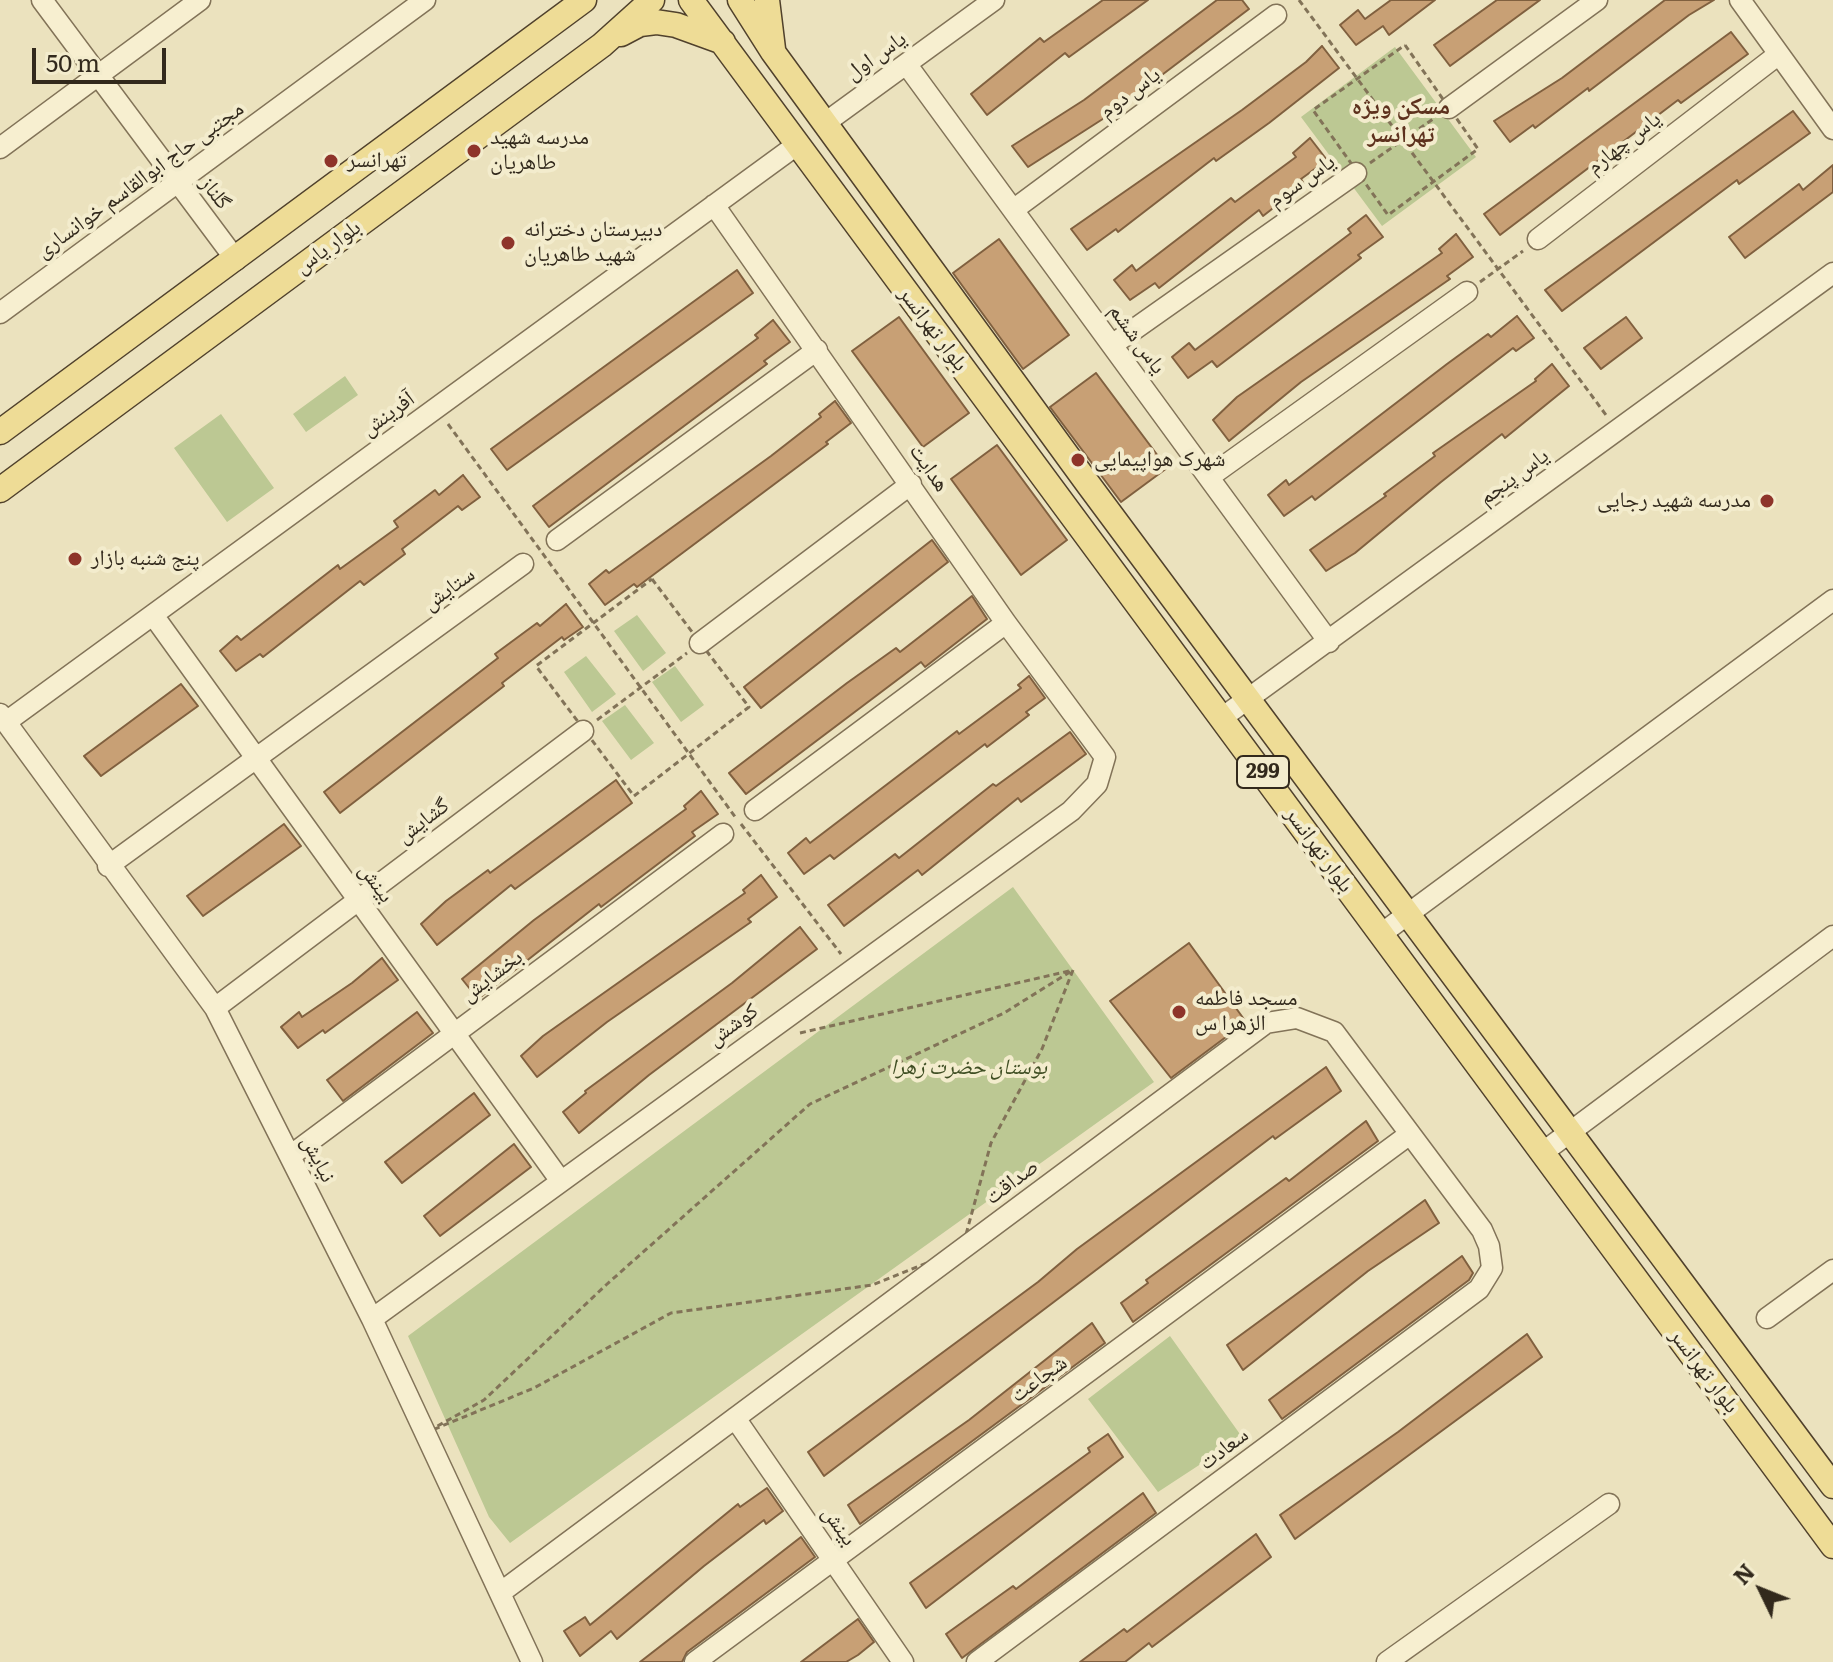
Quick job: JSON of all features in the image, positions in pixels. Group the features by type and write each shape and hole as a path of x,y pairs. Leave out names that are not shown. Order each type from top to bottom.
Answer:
{"main road":[{"name":"بلوار یاس","path":"0,432 584,0"},
{"name":"بلوار یاس","path":"0,490 602,45 652,0"},
{"name":"بلوار تهرانسر","path":"691,0 1833,1546"},
{"name":"بلوار تهرانسر","path":"740,0 773,52 1248,700 1833,1486"},
{"path":"767,0 773,52"},
{"path":"602,45 640,24 656,22 676,25 723,42"}],"street":[{"name":"گلناز","path":"42,0 236,260"},
{"path":"0,148 200,0"},
{"name":"مجتبی حاج ابوالقاسم خوانساری","path":"0,313 425,0"},
{"name":"یاس اول","path":"825,123 994,0"},
{"path":"1449,108 1597,0"},
{"path":"1740,0 1833,129"},
{"name":"یاس دوم","path":"1013,210 1276,15"},
{"name":"یاس چهارم","path":"1538,239 1779,54"},
{"name":"یاس ششم","path":"907,65 1329,642"},
{"name":"آفرینش","path":"3,718 153,615 798,144"},
{"name":"یاس سوم","path":"1112,345 1356,173"},
{"name":"هدایت","path":"714,205 1006,623 1105,757"},
{"name":"یاس پنجم","path":"1223,717 1833,273"},
{"path":"1209,477 1467,292"},
{"path":"549,545 817,350"},
{"path":"700,643 911,484"},
{"name":"ستایش","path":"108,866 523,564"},
{"path":"1381,934 1833,600"},
{"name":"بینش","path":"153,615 560,1180"},
{"path":"755,810 1006,623"},
{"name":"نیایش","path":"3,718 108,866 215,1008 372,1319 532,1662"},
{"name":"گشایش","path":"215,1008 583,731"},
{"name":"کوشش","path":"372,1319 1071,811 1097,784 1105,757"},
{"name":"بخشایش","path":"290,1156 723,834"},
{"path":"1542,1153 1833,936"},
{"name":"صداقت","path":"500,1593 1266,1023 1297,1018 1334,1032 1482,1230 1489,1246 1492,1268"},
{"name":"شجاعت","path":"695,1662 1410,1134"},
{"name":"سعادت","path":"977,1662 1479,1289 1492,1268"},
{"path":"1767,1318 1833,1270"},
{"name":"بینش","path":"735,1418 903,1662"},
{"path":"1387,1662 1609,1504"}],"path":[{"path":"1299,0 1618,431"},
{"path":"1405,45 1449,108 1478,149 1388,215 1313,110 1405,45"},
{"name":"یاس سوم","path":"1356,173 1449,108"},
{"path":"1499,270 1538,239"},
{"path":"437,407 549,545 592,623 852,968"},
{"path":"523,564 549,545"},
{"path":"652,579 700,643 749,707 634,796 536,666 652,579"},
{"path":"583,731 700,643"},
{"path":"789,1036 1073,970"},
{"path":"425,1433 534,1388 671,1313 872,1285 962,1249 991,1143 1042,1049 1073,970"},
{"path":"425,1433 484,1400 606,1285 810,1104 1004,1013 1073,970"}],"green space":[{"path":"1395,47 1476,157 1382,226 1301,117"},
{"path":"345,376 358,395 306,432 293,414"},
{"path":"221,414 274,488 227,522 174,448"},
{"path":"637,615 666,653 643,671 614,631"},
{"path":"586,656 616,694 592,712 564,672"},
{"path":"675,666 704,705 681,722 652,682"},
{"path":"625,705 654,743 631,760 602,721"},
{"name":"بوستان حضرت زهرا","path":"1013,887 1154,1082 510,1543 489,1517 408,1336"},
{"path":"1170,1336 1242,1437 1158,1492 1088,1399"}],"building":[{"path":"1103,0 1148,0 1069,57 1065,53 987,115 971,94 1040,38 1044,42"},
{"path":"1217,0 1242,0 1249,9 1109,115 1028,167 1012,146 1084,100"},
{"path":"1391,0 1435,0 1389,35 1383,26 1356,45 1340,25 1358,10 1365,19"},
{"path":"1497,0 1540,0 1450,66 1434,45"},
{"path":"1665,0 1714,0 1689,15 1589,91 1588,88 1535,128 1533,125 1510,142 1494,121 1562,78"},
{"path":"1731,32 1748,54 1681,103 1678,100 1500,235 1484,214"},
{"path":"1322,46 1339,68 1269,123 1216,161 1214,158 1118,232 1116,229 1087,250 1071,229 1242,110 1306,62"},
{"path":"1793,111 1810,133 1739,184 1737,180 1562,311 1545,290"},
{"path":"1310,138 1327,160 1301,179 1304,184 1263,216 1259,210 1159,288 1155,283 1130,300 1114,280 1132,265 1136,271 1231,198 1235,202 1296,157 1293,153"},
{"path":"1833,165 1833,192 1745,258 1729,237 1799,184 1803,190"},
{"path":"1366,215 1383,237 1358,255 1361,258 1217,367 1212,361 1188,378 1172,357 1189,343 1195,350 1351,233 1348,229"},
{"path":"1456,234 1473,257 1447,276 1450,279 1301,382 1229,441 1213,420 1237,397 1442,253 1439,249"},
{"path":"999,239 1069,335 1023,369 953,273"},
{"path":"737,270 753,293 507,470 491,449"},
{"path":"1517,316 1534,338 1516,351 1513,348 1315,500 1312,496 1284,516 1268,495 1286,480 1289,485 1447,364 1488,334 1491,337"},
{"path":"899,317 969,413 923,447 852,351"},
{"path":"1626,317 1642,338 1601,369 1584,348"},
{"path":"773,320 790,342 764,361 767,364 549,527 533,506 758,338 755,335"},
{"path":"1552,364 1569,386 1505,438 1502,434 1355,553 1326,571 1310,550 1386,496 1384,494 1435,456 1433,453 1536,381"},
{"path":"1096,373 1167,468 1121,502 1050,407"},
{"path":"835,401 851,423 826,442 828,444 637,587 634,584 605,605 589,584 606,570 609,573 771,456 821,417 819,414"},
{"path":"997,445 1067,540 1021,575 951,479"},
{"path":"463,475 480,497 462,510 458,506 402,549 405,554 364,585 360,581 263,657 260,654 236,671 220,651 237,636 241,640 338,565 340,569 398,527 394,521 435,490 439,495"},
{"path":"932,540 948,562 761,708 744,687"},
{"path":"972,596 987,619 925,667 921,662 746,794 729,773 847,683 896,648 900,652"},
{"path":"566,604 583,627 564,640 562,637 340,813 324,792 498,658 495,654 537,623 540,626"},
{"path":"1029,676 1045,698 1026,712 1029,715 987,747 985,744 834,859 830,855 804,874 788,853 806,838 810,843 957,731 959,734 1021,688 1018,685"},
{"path":"181,684 198,706 101,776 84,756"},
{"path":"1070,732 1086,754 1021,802 1018,798 922,875 918,870 844,926 828,905 895,854 899,858 993,784 996,786"},
{"path":"616,780 632,803 515,889 511,885 437,945 421,924 446,901 488,870 490,873"},
{"path":"701,791 718,814 692,832 695,836 601,907 599,904 478,999 462,979 534,920 686,809 684,806"},
{"path":"284,824 301,846 203,916 187,896"},
{"path":"761,875 777,897 748,919 751,922 607,1022 537,1077 521,1056 543,1036 745,893 743,890"},
{"path":"800,927 817,949 649,1075 579,1133 563,1112 585,1091 732,983"},
{"name":"مسجد فاطمه الزهرا س","path":"1189,943 1246,1022 1171,1078 1110,1001"},
{"path":"382,958 398,980 325,1033 323,1030 298,1048 281,1027 299,1012 302,1017 352,983"},
{"path":"417,1012 433,1033 343,1101 327,1080"},
{"path":"1326,1067 1341,1091 1275,1139 1273,1136 824,1476 808,1452 1038,1282 1077,1249"},
{"path":"474,1093 490,1115 402,1183 385,1162"},
{"path":"1366,1121 1378,1141 1133,1322 1121,1303 1148,1283 1146,1280 1286,1178 1289,1181"},
{"path":"514,1144 531,1167 440,1236 424,1216"},
{"path":"1425,1200 1439,1223 1368,1271 1243,1370 1227,1345"},
{"path":"1462,1256 1473,1273 1469,1280 1282,1419 1269,1400"},
{"path":"1092,1323 1105,1343 860,1524 848,1505 969,1420"},
{"path":"1527,1334 1542,1357 1295,1539 1280,1515 1398,1432"},
{"path":"1108,1434 1123,1457 926,1608 910,1583 1090,1452 1088,1448"},
{"path":"767,1488 783,1511 766,1524 764,1520 704,1566 617,1639 611,1631 580,1656 564,1631 585,1617 590,1625 738,1504 740,1507"},
{"path":"1143,1493 1156,1513 962,1658 946,1634 1013,1586 1016,1589"},
{"path":"1256,1534 1271,1557 1152,1647 1149,1643 1125,1662 1080,1662 1124,1629 1127,1632"},
{"path":"801,1537 815,1557 687,1652 682,1662 640,1662"},
{"path":"858,1619 874,1642 858,1655 846,1662 801,1662"}],"place":[{"name":"مدرسه شهید طاهریان","path":"474,151"},
{"name":"تهرانسر","path":"331,161"},
{"name":"دبیرستان دخترانه شهید طاهریان","path":"508,243"},
{"name":"شهرک هواپیمایی","path":"1078,460"},
{"name":"مدرسه شهید رجایی","path":"1767,501"},
{"name":"پنج شنبه بازار","path":"75,559"},
{"name":"مسجد فاطمه الزهرا س","path":"1179,1012"}],"district":[{"name":"مسکن ویژه تهرانسر","path":"1401,121"}]}
